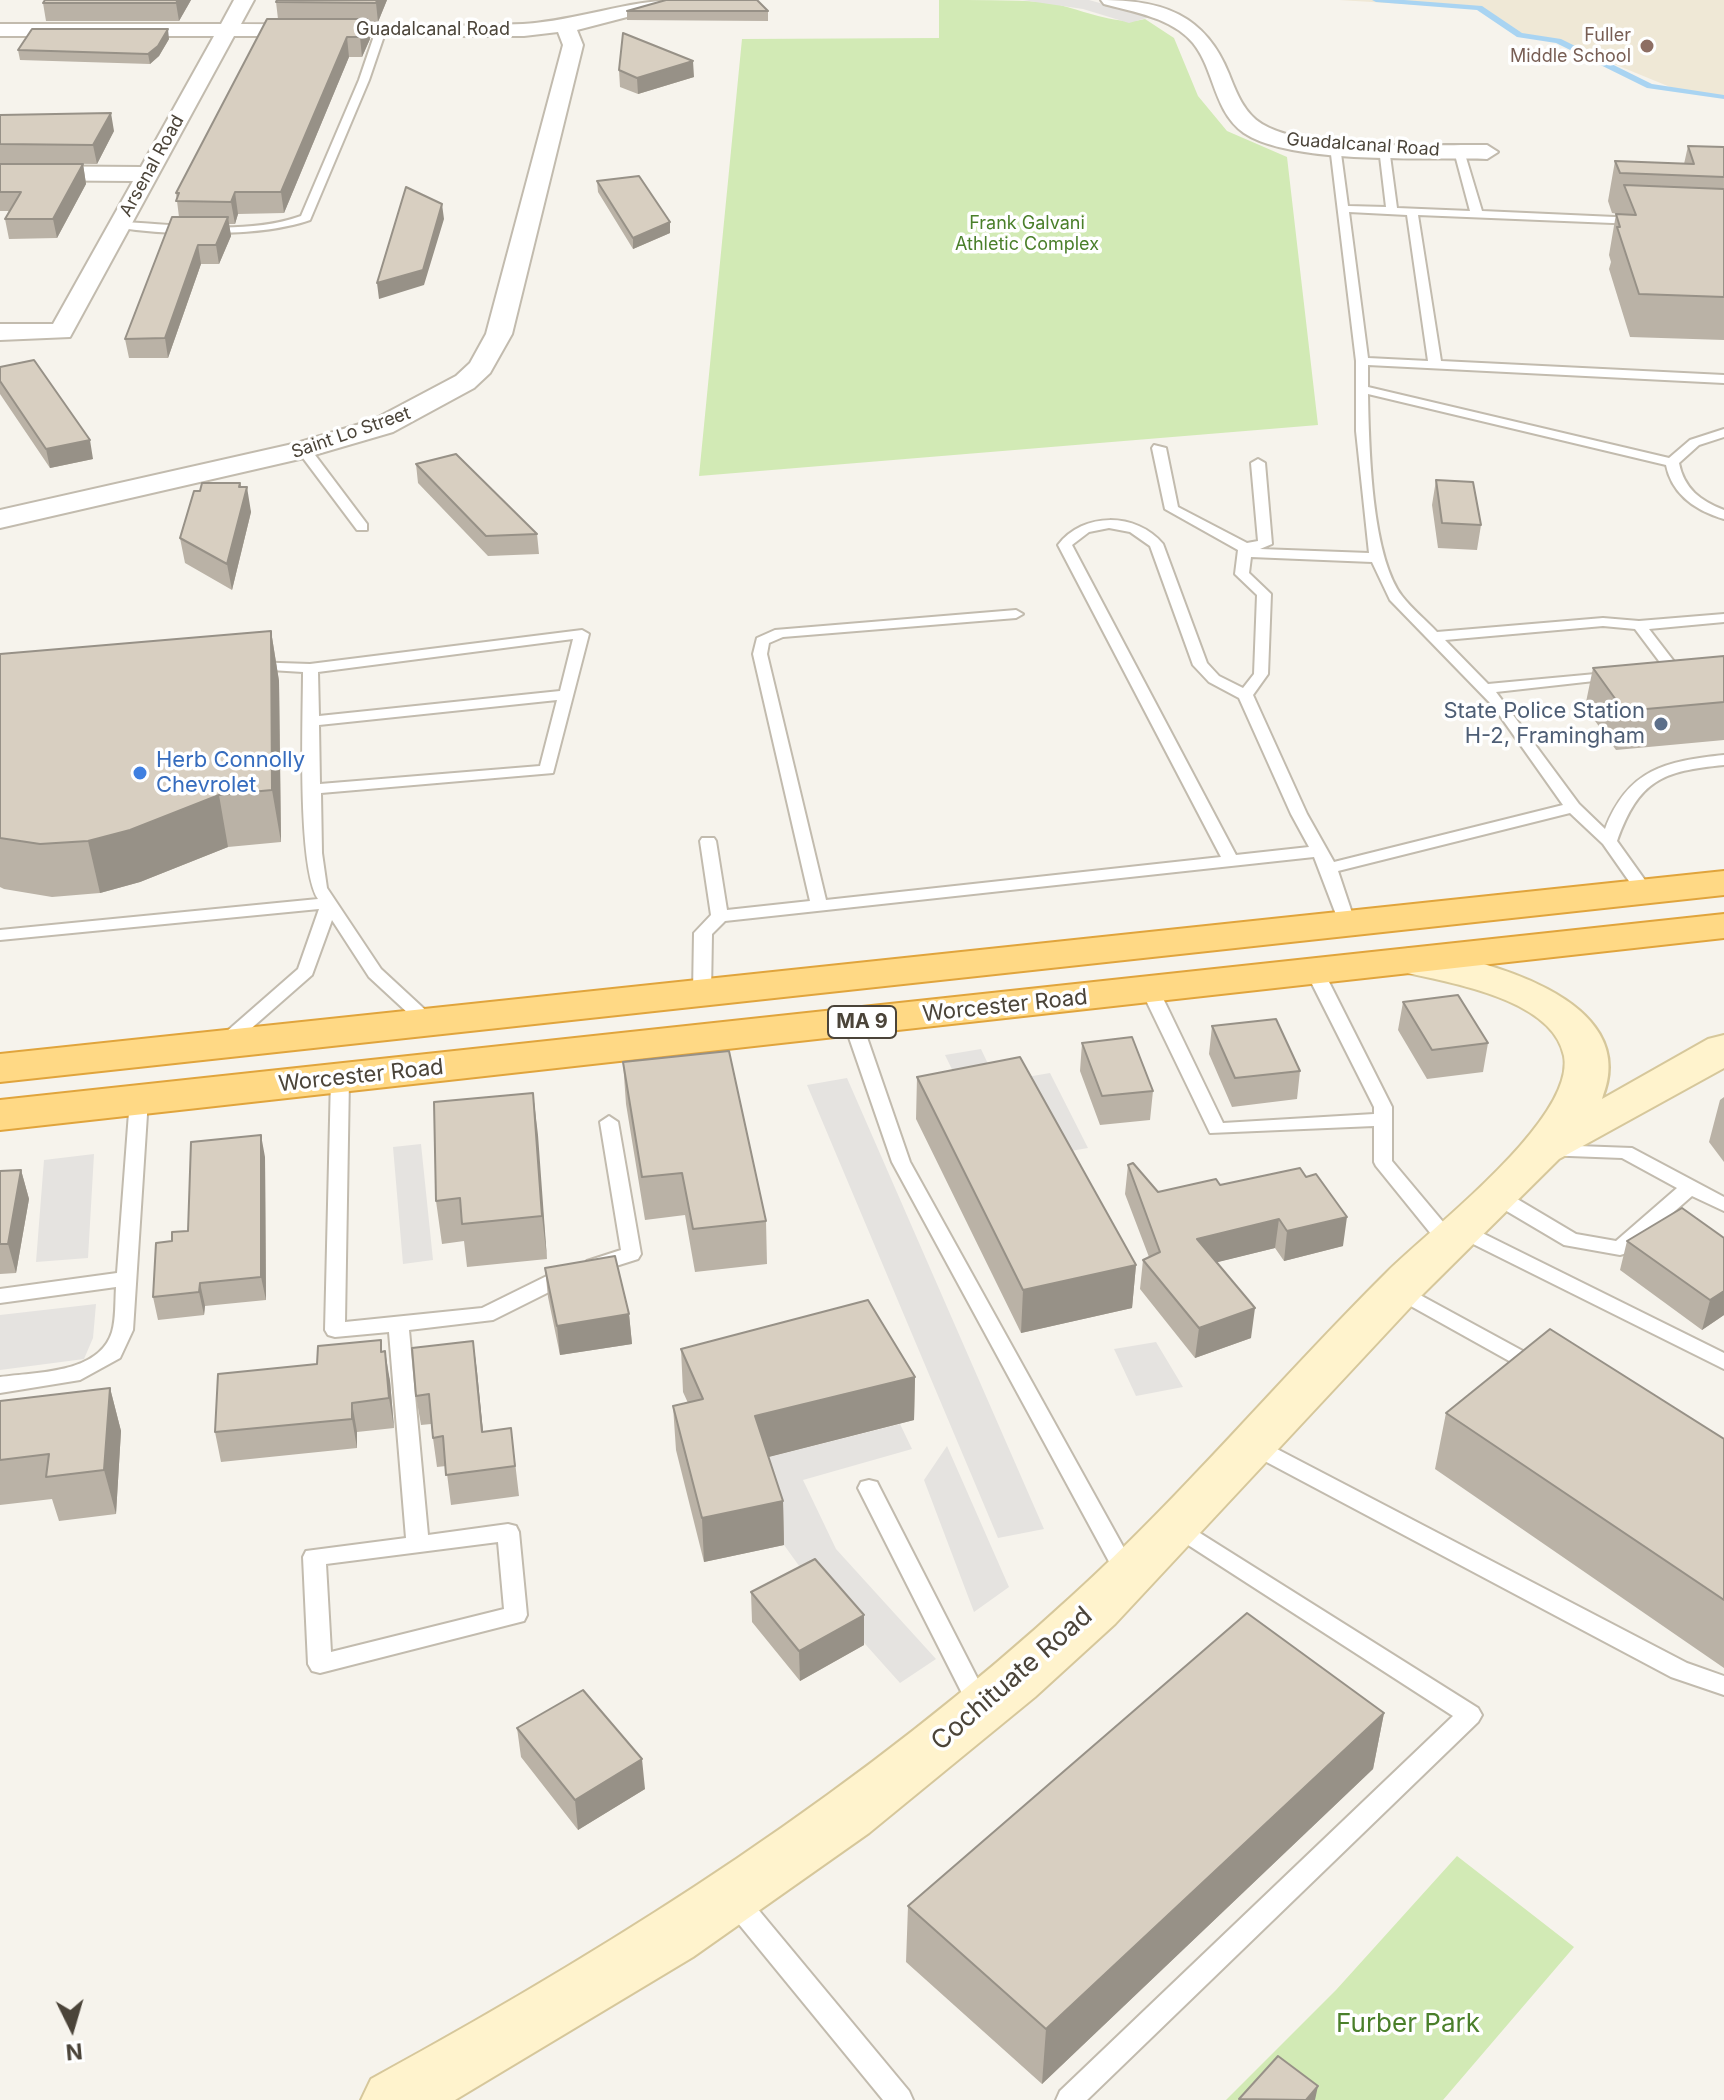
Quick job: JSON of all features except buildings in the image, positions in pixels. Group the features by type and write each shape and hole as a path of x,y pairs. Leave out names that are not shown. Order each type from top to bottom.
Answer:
{"highway":[{"name":"Worcester Road","path":"0,1068 1724,883"},
{"name":"Worcester Road","path":"0,1115 1724,926"}],"main road":[{"name":"Cochituate Road","path":"397,2099 610,1975 732,1897 874,1795 982,1708 1097,1606 1398,1290 1543,1150 1577,1103 1585,1084 1586,1063 1578,1041 1560,1016 1537,998 1507,983 1438,964 1410,961"},
{"name":"Cochituate Road","path":"1543,1150 1724,1049"}],"street":[{"name":"Arsenal Road","path":"0,332 61,332 244,0"},
{"name":"Guadalcanal Road","path":"0,30 564,27 670,0"},
{"name":"Guadalcanal Road","path":"1111,0 1160,15 1198,36 1225,95 1252,128 1276,139 1335,146 1487,152"},
{"name":"Saint Lo Street","path":"0,519 304,450 383,426 441,398 465,382 492,351 573,45 573,38 564,27"},
{"path":"0,173 148,174"}],"lane":[{"path":"120,225 261,227 296,223 306,218 364,80 381,30"},
{"path":"1335,146 1362,361 1362,431 1378,558 1395,597 1498,703 1573,807 1609,841 1644,890"},
{"path":"1384,148 1392,211"},
{"path":"1459,151 1477,215"},
{"path":"1345,209 1645,221"},
{"path":"1412,212 1435,365"},
{"path":"1362,361 1724,379"},
{"path":"1362,389 1672,463"},
{"path":"1724,433 1706,437 1683,448 1672,463 1674,479 1688,496 1724,515"},
{"path":"1159,448 1172,509 1244,550 1378,558"},
{"path":"304,450 362,527"},
{"path":"1244,550 1265,544 1258,463"},
{"path":"1231,861 1072,564 1065,545 1072,533 1093,524 1120,525 1147,534 1156,544 1200,665 1214,679 1245,695 1329,868 1348,925"},
{"path":"1244,550 1242,574 1264,594 1261,674 1245,695"},
{"path":"819,906 760,654 762,641 780,633 1016,614"},
{"path":"1431,637 1603,622 1639,625 1724,618"},
{"path":"1484,689 1672,668 1639,625"},
{"path":"235,664 310,668 582,634 547,770 313,789"},
{"path":"310,668 315,864 319,888 375,973 428,1022"},
{"path":"311,721 566,695"},
{"path":"1609,841 1620,808 1635,786 1659,773 1695,762 1724,760"},
{"path":"1329,868 1573,807"},
{"path":"708,841 720,916"},
{"path":"702,993 703,933 720,916 1320,851"},
{"path":"0,935 329,903"},
{"path":"222,1044 306,971 329,903"},
{"path":"1315,972 1383,1107 1383,1162 1467,1221 1724,1362"},
{"path":"1150,990 1217,1129 1383,1119"},
{"path":"853,1023 901,1162 1127,1575"},
{"path":"340,1078 335,1330 486,1315 569,1273 631,1254 609,1122"},
{"path":"0,1385 80,1373 113,1353 123,1330 139,1099"},
{"path":"1543,1150 1625,1152 1724,1205"},
{"path":"1467,1221 1620,1248 1691,1186"},
{"path":"0,1296 127,1279"},
{"path":"1398,1290 1557,1378"},
{"path":"398,1324 418,1545"},
{"path":"1252,1444 1679,1670 1724,1686"},
{"path":"869,1488 982,1708"},
{"path":"1069,2100 1470,1715 1176,1526"},
{"path":"508,1532 516,1615 320,1664 314,1557 418,1545 508,1532"},
{"path":"732,1897 900,2100"}],"shaded area":[{"path":"1022,0 1089,0 1150,17 1129,23 1083,9"},
{"name":"Fuller Middle School","path":"1339,0 1724,0 1724,96 1675,89 1558,41 1522,34 1485,9"},
{"path":"981,1049 1004,1098 969,1104 945,1055"},
{"path":"1050,1073 1088,1148 1059,1153 1021,1078"},
{"path":"847,1078 1044,1529 998,1538 807,1085"},
{"path":"421,1144 433,1260 403,1264 393,1147"},
{"path":"94,1154 88,1258 36,1262 44,1160"},
{"path":"96,1304 93,1338 84,1359 0,1370 0,1315"},
{"path":"1156,1342 1183,1387 1136,1396 1114,1349"},
{"path":"900,1424 912,1449 803,1480 836,1549 936,1659 900,1683 815,1588 784,1545 757,1460"},
{"path":"947,1446 1009,1587 974,1612 924,1480"}],"green space":[{"name":"Frank Galvani Athletic Complex","path":"939,0 1046,2 1109,18 1145,19 1174,38 1198,96 1227,131 1287,157 1318,425 699,476 742,39 939,38"},
{"name":"Furber Park","path":"1457,1856 1574,1947 1443,2100 1226,2100 1336,1990"}],"waterway":[{"path":"1376,0 1479,8 1520,35 1558,41 1650,86 1724,97"}],"place":[{"name":"Fuller Middle School","path":"1647,46"},
{"name":"State Police Station H-2, Framingham","path":"1661,724"},
{"name":"Herb Connolly Chevrolet","path":"140,773"}]}
